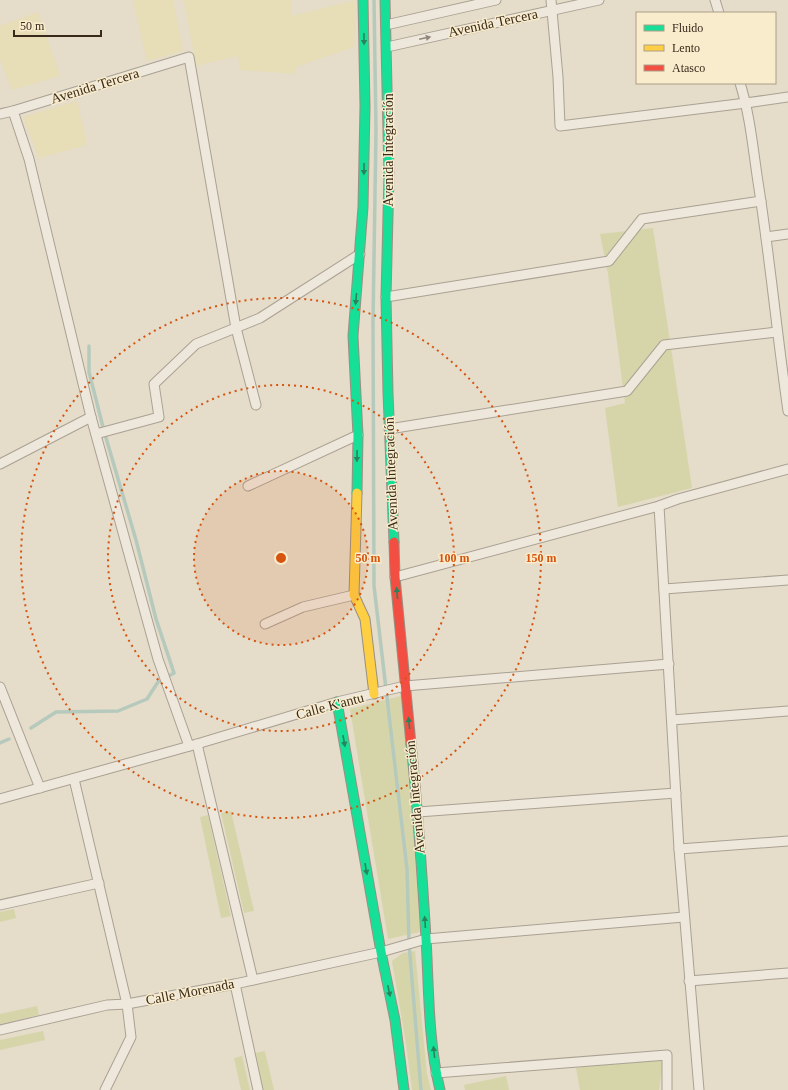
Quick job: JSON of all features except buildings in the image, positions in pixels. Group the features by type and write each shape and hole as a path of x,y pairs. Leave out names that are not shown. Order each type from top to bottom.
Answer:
{"street":[{"name":"Avenida Integración","path":"363,0 365,106 363,207 353,336 358,435 354,595 365,619 378,693"},
{"name":"Avenida Integración","path":"385,0 389,175 386,297 389,429 395,577 418,812 430,1017 436,1073 440,1090"},
{"name":"Avenida Tercera","path":"386,25 496,0"},
{"path":"551,0 558,77 560,126 788,97"},
{"name":"Avenida Tercera","path":"387,47 599,0"},
{"path":"715,0 719,12"},
{"name":"Avenida Tercera","path":"0,114 189,57 236,328"},
{"path":"740,84 746,103 761,201 788,411"},
{"path":"13,111 29,159 91,418 158,659 193,745 253,980"},
{"path":"386,297 609,261 642,220 761,201"},
{"path":"766,237 788,234"},
{"path":"96,434 159,417 154,384 196,344 260,318 360,254"},
{"path":"236,328 256,405"},
{"path":"389,429 627,392 664,345 777,332"},
{"path":"0,464 91,418"},
{"path":"248,486 358,435"},
{"path":"395,577 659,506 788,469"},
{"path":"659,506 679,849 699,1090"},
{"path":"664,589 788,580"},
{"path":"265,624 303,607 354,595"},
{"name":"Calle K'antu","path":"0,799 193,745 338,702 405,686 669,664"},
{"path":"0,688 40,788"},
{"path":"338,702 381,952 395,1020 404,1090"},
{"path":"672,720 788,711"},
{"path":"74,779 127,1004 132,1037 105,1090"},
{"path":"418,812 676,793"},
{"path":"679,849 788,841"},
{"path":"0,905 99,883"},
{"name":"Calle Morenada","path":"0,1030 107,1005 127,1004 235,984 381,952 426,939 684,917"},
{"path":"689,981 788,974"},
{"path":"235,984 258,1090"},
{"path":"436,1073 667,1055 667,1090"}],"shaded area":[{"path":"133,0 173,0 183,51 147,61"},
{"path":"184,0 291,0 292,16 356,0 354,47 296,67 296,74 240,70 238,56 196,66"},
{"path":"38,12 60,76 12,90 0,59 0,26"},
{"path":"77,101 87,145 39,158 23,117"}],"green space":[{"path":"653,228 692,488 618,507 605,408 625,403 608,274 600,234"},
{"path":"401,696 412,811 420,932 388,939 350,709"},
{"path":"231,811 254,911 244,913 221,813"},
{"path":"208,815 231,916 221,918 200,817"},
{"path":"14,909 16,918 0,922 0,912"},
{"path":"415,951 427,1074 431,1090 412,1090 392,961 403,953"},
{"path":"37,1006 39,1015 0,1024 0,1014"},
{"path":"43,1031 45,1040 0,1050 0,1040"},
{"path":"265,1051 274,1090 263,1090 255,1053"},
{"path":"664,1055 659,1090 580,1090 576,1068"},
{"path":"242,1056 250,1090 241,1090 234,1058"},
{"path":"506,1076 509,1090 465,1090 464,1085"}],"waterway":[{"path":"374,0 376,130 373,322 374,586 407,869 409,943 421,1090"},
{"path":"31,728 56,712 118,711 147,699 158,682 174,673 156,619 136,540 104,431 89,372 89,346"},
{"path":"0,743 9,739"}],"traffic: fast":[{"path":"357,493 358,435 353,336 363,207 365,106 363,0"},
{"path":"385,0 389,175 386,297 394,542"},
{"path":"337,702 381,952 395,1020 404,1090"},
{"path":"411,744 421,865 431,1034 440,1090"}],"traffic: slow":[{"path":"357,493 354,595 365,619 374,694"}],"traffic: jam":[{"path":"394,542 395,577 411,744"}]}
